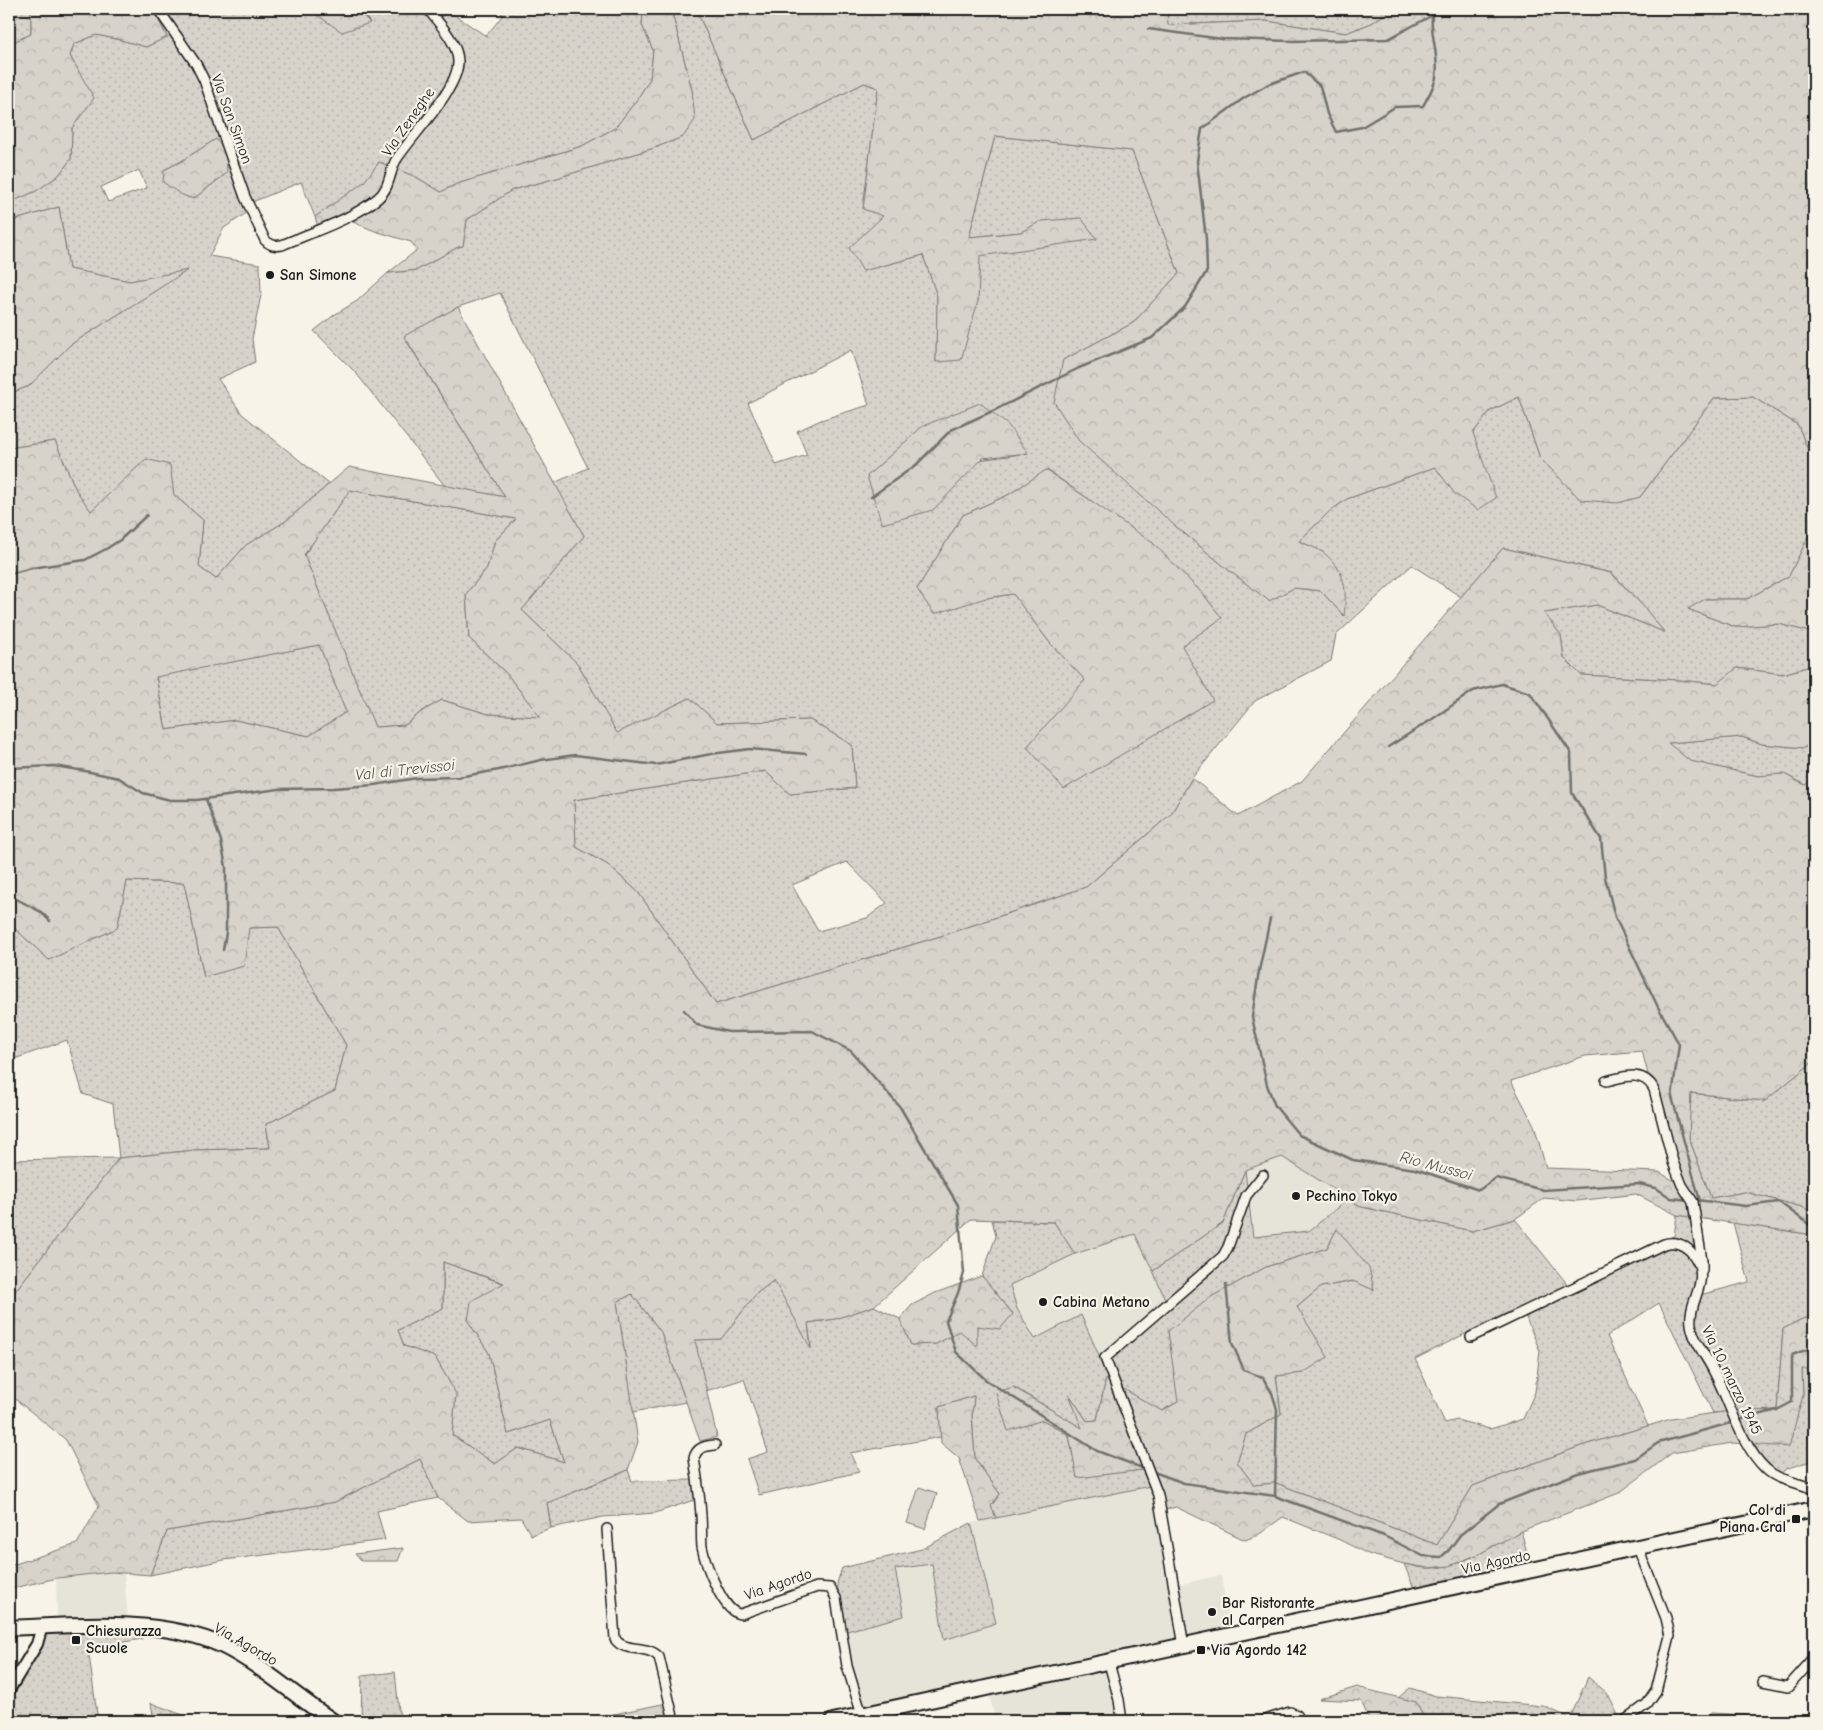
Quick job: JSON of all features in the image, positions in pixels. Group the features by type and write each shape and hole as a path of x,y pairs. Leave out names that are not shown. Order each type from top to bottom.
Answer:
{"main road":[{"name":"Via Agordo","path":"833,1721 1109,1663 1814,1509"},
{"name":"Via Agordo","path":"9,1628 42,1626 151,1627 176,1630 201,1637 240,1656 333,1721"}],"street":[{"name":"Via San Simon","path":"158,9 196,64 204,80 215,106 245,197 263,236 269,244"},
{"name":"Via Zeneghe","path":"269,244 282,245 360,211 384,192 395,161 445,94 457,70 458,60 452,42 428,9"},
{"name":"Via 10 marzo 1945","path":"1606,1081 1632,1075 1645,1078 1651,1083 1673,1162 1682,1185 1692,1199 1702,1260 1699,1289 1691,1315 1692,1328 1738,1425 1755,1456 1766,1470 1778,1478 1814,1490"},
{"path":"1184,1646 1158,1495 1105,1358 1223,1256 1246,1196 1263,1175"},
{"path":"1470,1337 1669,1242 1679,1243 1688,1249 1698,1263 1700,1276"},
{"name":"Via Agordo","path":"715,1445 700,1448 694,1458 701,1516 702,1546 722,1597 732,1610 741,1614 817,1587 830,1588 836,1598 847,1666 862,1716"},
{"path":"607,1529 615,1639 621,1644 652,1651 659,1656 674,1721"},
{"path":"1624,1721 1647,1704 1656,1690 1670,1636 1666,1618 1638,1548"},
{"path":"9,1690 37,1644 42,1626"},
{"path":"1763,1682 1788,1687 1814,1658"},
{"path":"1109,1663 1119,1700 1122,1721"},
{"path":"1262,1721 1290,1712 1297,1715 1300,1721"}],"shaded area":[{"path":"1282,1157 1348,1199 1309,1231 1253,1237 1245,1170"},
{"path":"1135,1233 1166,1299 1101,1360 1035,1339 1017,1309 1010,1285 1075,1254"},
{"path":"1150,1486 1155,1497 1172,1586 1221,1575 1231,1634 1106,1661 1119,1721 996,1721 987,1687 863,1714 849,1666 843,1632 904,1616 895,1569 933,1564 944,1640 996,1623 971,1523"},
{"path":"111,1572 124,1573 128,1623 57,1623 56,1578"}],"green space":[{"path":"9,9 31,9 31,34 9,44"},
{"path":"31,9 153,9 167,37 146,47 96,35 74,44 70,56 94,98 72,128 71,159 58,176 36,191 9,203 9,44 31,34"},
{"path":"153,9 312,9 317,15 370,22 357,9 434,9 441,17 450,12 486,36 503,15 497,9 647,9 643,14 642,25 653,50 650,79 636,101 615,128 582,146 457,184 441,192 416,177 379,162 365,182 315,217 301,182 245,205 248,212 224,228 209,256 260,264 261,295 252,339 255,362 218,379 242,414 329,484 286,521 246,545 216,579 199,567 203,520 174,495 146,459 91,512 76,490 55,441 9,448 9,394 29,386 70,345 186,271 130,281 69,269 59,207 15,220 9,224 9,203 36,191 58,176 71,159 72,128 93,98 70,56 74,44 96,35 146,47 167,37","holes":["216,139 227,173 193,199 164,170","139,170 147,188 108,202 101,187"]},
{"path":"312,9 357,9 370,23 342,32 317,15"},
{"path":"647,9 671,9 692,90 695,120 683,137 654,148 512,190 467,220 463,246 417,270 388,273 417,250 411,242 375,231 338,216 318,227 315,217 364,182 379,162 416,177 441,192 457,184 582,146 615,128 650,79 653,50 642,25 643,14"},
{"path":"671,9 696,9 754,140 864,83 878,88 863,209 884,216 863,271 923,255 937,296 936,362 978,301 979,256 1042,221 1021,232 969,237 995,136 1132,151 1179,273 1133,323 1063,360 1173,524 1231,572 1269,600 1294,588 1321,591 1344,616 1323,552 1299,541 1330,511 1347,499 1435,467 1455,493 1473,433 1490,411 1519,397 1540,458 1640,497 1714,398 1753,397 1798,425 1814,465 1814,525 1789,576 1747,599 1705,599 1688,609 1735,627 1779,624 1814,633 1814,665 1783,674 1737,668 1718,684 1581,675 1564,658 1561,635 1543,613 1597,605 1664,632 1612,573 1503,548 1461,597 1412,565 1336,635 1331,661 1255,701 1192,778 1171,814 1086,887 941,936 716,1004 638,892 608,865 576,847 574,800 765,771 790,794 855,788 852,745 810,720 717,723 690,698 617,734 578,664 522,610 584,536 554,483 588,468 500,293 458,307 404,337 505,497 445,486 356,373 314,331 334,315 357,301 388,273 417,270 463,246 467,220 512,190 654,148 683,137 692,90","holes":["851,350 869,405 821,420 797,431 807,455 776,465 748,403","1028,453 867,476 891,455","1047,470 1090,500 1203,594 1222,618 1027,747 1086,681 1050,643 1013,594 986,598 917,589 963,515 1008,495","847,862 887,903 867,918 818,931 792,885"]},
{"path":"696,9 1167,9 1168,25 1266,21 1346,33 1372,23 1393,9 1814,9 1814,465 1798,425 1753,397 1714,398 1640,497 1618,503 1581,500 1540,458 1519,397 1490,411 1473,433 1496,498 1478,510 1455,494 1435,467 1347,499 1330,511 1299,541 1324,553 1337,567 1345,589 1344,616 1321,591 1294,588 1269,601 1173,524 1079,441 1054,402 1063,360 1133,323 1179,273 1132,151 995,136 969,237 1021,232 1041,221 1081,218 1097,239 980,256 978,301 961,360 936,362 937,296 923,255 863,271 849,248 883,216 863,209 878,88 864,83 754,140"},
{"path":"1167,9 1393,9 1372,23 1346,33 1266,21 1167,25"},
{"path":"216,139 226,152 227,173 193,199 180,194 163,182 164,170"},
{"path":"59,207 69,269 130,281 188,270 70,345 29,386 9,394 9,224 15,220"},
{"path":"458,307 584,536 522,610 578,664 617,733 690,698 717,723 810,720 852,745 855,788 790,794 765,771 574,800 576,847 608,865 638,892 716,1004 941,936 1086,887 1171,814 1192,778 1238,816 1302,781 1503,548 1611,573 1643,606 1664,632 1597,605 1544,613 1561,635 1564,658 1581,675 1717,684 1737,668 1783,674 1814,665 1814,742 1804,748 1762,744 1742,737 1668,743 1690,761 1758,776 1784,774 1805,785 1814,779 1814,1061 1765,1101 1691,1093 1689,1138 1711,1198 1745,1192 1802,1207 1814,1213 1814,1237 1807,1234 1677,1215 1636,1194 1577,1201 1544,1198 1515,1219 1472,1231 1362,1207 1282,1157 1245,1170 1223,1223 1153,1271 1135,1234 1075,1254 1054,1222 971,1219 874,1306 835,1319 808,1323 811,1349 774,1280 756,1294 721,1339 695,1340 717,1437 700,1441 661,1332 632,1294 617,1302 638,1442 628,1470 547,1503 551,1528 531,1535 521,1518 468,1521 438,1498 420,1459 335,1502 167,1531 150,1575 111,1572 57,1578 9,1589 9,1566 77,1544 99,1506 66,1440 9,1394 9,1299 119,1158 195,1150 270,1148 266,1124 335,1091 346,1045 278,927 249,928 244,966 204,977 184,883 127,881 117,928 49,960 9,923 9,448 55,441 76,490 91,511 146,459 170,465 174,495 203,520 199,567 216,579 246,545 286,521 349,467 505,497 404,336","holes":["350,490 516,519 495,541 487,568 466,594 469,638 507,674 540,717 488,714 442,700 421,712 405,725 375,727 304,555","319,645 346,712 309,736 235,720 166,730 156,677","1642,1051 1676,1182 1659,1172 1546,1168 1534,1125 1511,1081 1585,1056","443,1262 504,1283 471,1301 468,1321 489,1353 508,1434 550,1420 564,1462 518,1448 495,1464 452,1435 456,1394 435,1357 404,1346 398,1330 443,1308"]},
{"path":"980,403 1008,425 1028,453 983,458 933,510 882,524 867,476 923,426"},
{"path":"1046,470 1153,543 1203,594 1222,618 1182,646 1213,700 1064,789 1027,747 1085,680 1050,643 1013,594 986,598 934,614 917,589 963,515 1008,495"},
{"path":"350,490 516,519 495,541 487,568 466,594 469,638 507,674 541,717 488,714 442,700 421,712 405,725 375,727 304,555"},
{"path":"1814,525 1814,633 1779,624 1735,627 1688,609 1705,599 1747,599 1789,576"},
{"path":"319,645 346,712 309,736 235,720 166,730 156,676"},
{"path":"1742,737 1762,744 1804,748 1814,742 1814,779 1806,785 1784,774 1758,776 1689,761 1667,743"},
{"path":"127,881 184,883 204,977 249,928 278,927 346,1045 335,1091 266,1124 270,1148 195,1150 119,1158 113,1104 83,1094 67,1040 9,1061 9,923 49,960 117,928"},
{"path":"1814,1061 1814,1213 1802,1207 1745,1192 1711,1198 1689,1138 1690,1093 1765,1101"},
{"path":"119,1158 9,1299 9,1160"},
{"path":"1245,1170 1253,1237 1309,1231 1348,1199 1362,1207 1472,1231 1515,1219 1568,1285 1650,1245 1674,1236 1677,1215 1698,1218 1700,1295 1749,1282 1733,1223 1808,1234 1814,1237 1814,1316 1800,1320 1783,1329 1777,1410 1713,1413 1659,1303 1607,1336 1648,1426 1581,1446 1473,1486 1437,1545 1276,1483 1254,1485 1237,1462 1246,1434 1281,1414 1276,1376 1303,1373 1296,1308 1321,1287 1354,1281 1374,1289 1337,1229 1327,1248 1266,1267 1211,1297 1178,1402 1161,1411 1106,1379 1097,1420 1087,1421 1071,1397 1083,1429 1014,1387 1043,1420 1069,1435 1077,1477 1142,1470 1150,1486 996,1518 991,1506 1000,1494 975,1459 972,1415 974,1396 939,1407 941,1437 850,1453 859,1472 759,1495 747,1459 768,1452 744,1379 706,1391 694,1340 721,1339 756,1294 774,1280 811,1347 808,1323 835,1319 874,1306 900,1319 911,1345 936,1344 960,1331 1013,1314 982,1276 996,1236 992,1220 1054,1222 1075,1254 1010,1285 1017,1309 1035,1339 1081,1315 1101,1360 1165,1299 1153,1271 1223,1223","holes":["1521,1306 1540,1351 1535,1392 1523,1419 1490,1429 1457,1420 1445,1423 1415,1359"]},
{"path":"1337,1229 1369,1268 1374,1290 1353,1281 1321,1287 1297,1307 1328,1357 1303,1373 1276,1376 1281,1414 1246,1434 1237,1462 1254,1485 1276,1483 1437,1545 1473,1486 1581,1446 1671,1419 1723,1412 1777,1410 1783,1329 1800,1320 1814,1316 1814,1369 1802,1369 1803,1395 1789,1447 1732,1443 1672,1453 1619,1493 1521,1531 1479,1554 1449,1566 1428,1568 1404,1564 1368,1554 1340,1540 1283,1517 1258,1535 1245,1540 1176,1507 1158,1512 1155,1497 1142,1470 1077,1478 1069,1435 1043,1420 1008,1431 996,1393 1013,1387 1082,1428 1069,1394 1087,1421 1097,1420 1106,1379 1162,1411 1178,1402 1168,1331 1211,1297 1266,1267 1327,1248"},
{"path":"443,1262 505,1284 468,1321 489,1353 508,1434 550,1420 564,1462 518,1448 495,1464 452,1435 456,1394 435,1357 404,1346 398,1330 443,1308"},
{"path":"982,1276 1013,1314 1000,1329 977,1326 977,1346 960,1331 936,1344 911,1345 900,1319 912,1305 935,1293"},
{"path":"632,1294 661,1332 686,1402 633,1412 617,1302"},
{"path":"1802,1368 1814,1369 1814,1460 1788,1468 1776,1479 1742,1444 1803,1395"},
{"path":"974,1396 972,1415 975,1459 1000,1494 991,1506 996,1518 980,1521 959,1458 941,1443 939,1407"},
{"path":"420,1459 438,1498 377,1511 385,1540 224,1560 150,1575 167,1531 335,1502"},
{"path":"628,1470 632,1481 695,1480 697,1499 655,1513 603,1517 551,1528 547,1503"},
{"path":"919,1487 937,1493 925,1529 907,1523"},
{"path":"971,1523 996,1623 944,1640 932,1564 895,1569 904,1616 843,1632 837,1583 842,1568 922,1549"},
{"path":"1521,1531 1531,1567 1416,1593 1404,1564 1421,1568 1439,1568 1451,1565 1476,1555"},
{"path":"403,1548 398,1561 361,1561 355,1554"},
{"path":"41,1623 140,1623 142,1639 88,1648 98,1721 9,1721 9,1666 23,1662"},
{"path":"395,1672 400,1721 361,1721 362,1676"},
{"path":"1588,1677 1607,1693 1621,1721 1575,1721 1570,1718"},
{"path":"1357,1687 1416,1702 1425,1721 1370,1721 1361,1701 1319,1699"},
{"path":"1410,1688 1436,1696 1543,1706 1570,1718 1562,1721 1425,1721 1416,1702 1398,1698"},
{"path":"151,1703 199,1721 154,1721"},
{"path":"667,1703 671,1721 580,1721"},
{"path":"1711,1713 1744,1715 1765,1721 1707,1721"}],"waterway":[{"path":"871,497 916,465 951,430 1079,368 1152,338 1185,307 1207,271 1206,239 1197,161 1202,129 1244,98 1269,84 1304,72 1320,86 1327,114 1336,132 1362,127 1395,107 1423,106 1433,88 1437,68 1432,26 1433,9"},
{"path":"1148,29 1222,39 1291,41 1388,39 1431,16"},
{"path":"9,574 32,568 85,560 120,540 147,515"},
{"path":"1388,747 1473,691 1502,684 1530,693 1546,716 1571,753 1572,793 1601,839 1605,877 1615,917 1658,1007 1679,1044 1672,1097 1700,1201"},
{"name":"Val di Trevissoi","path":"9,768 54,766 85,771 119,778 143,793 170,800 197,800 279,789 334,788 374,785 417,778 458,777 575,755 656,765 711,754 750,749 806,754"},
{"path":"206,799 221,841 226,867 226,933 223,950"},
{"path":"9,895 41,912 50,921"},
{"name":"Rio Mussoi","path":"1270,919 1252,1017 1267,1085 1275,1106 1299,1135 1353,1160 1415,1169 1479,1190 1496,1178 1543,1190 1639,1184 1656,1188 1671,1198 1688,1200"},
{"path":"684,1010 697,1025 729,1032 812,1031 851,1051 900,1107 958,1205 964,1273 946,1321 956,1352 986,1380 1097,1451 1145,1469"},
{"name":"Rio Mussoi","path":"1696,1200 1746,1206 1779,1202 1814,1228"},
{"path":"1226,1284 1232,1343 1244,1370 1263,1378 1272,1393 1277,1409 1275,1496"},
{"path":"1739,1420 1777,1410 1792,1402 1792,1355 1814,1347"},
{"path":"1151,1471 1184,1483 1275,1496 1384,1536 1423,1556 1441,1557 1460,1535 1499,1504 1578,1473 1635,1459 1658,1443 1734,1422"}],"place":[{"name":"San Simone","path":"270,275"},
{"name":"Pechino Tokyo","path":"1296,1196"},
{"name":"Cabina Metano","path":"1043,1302"},
{"name":"Col di Piana Cral","path":"1796,1519"},
{"name":"Bar Ristorante al Carpen","path":"1212,1612"},
{"name":"Chiesurazza Scuole","path":"76,1640"},
{"name":"Via Agordo 142","path":"1201,1650"}]}
